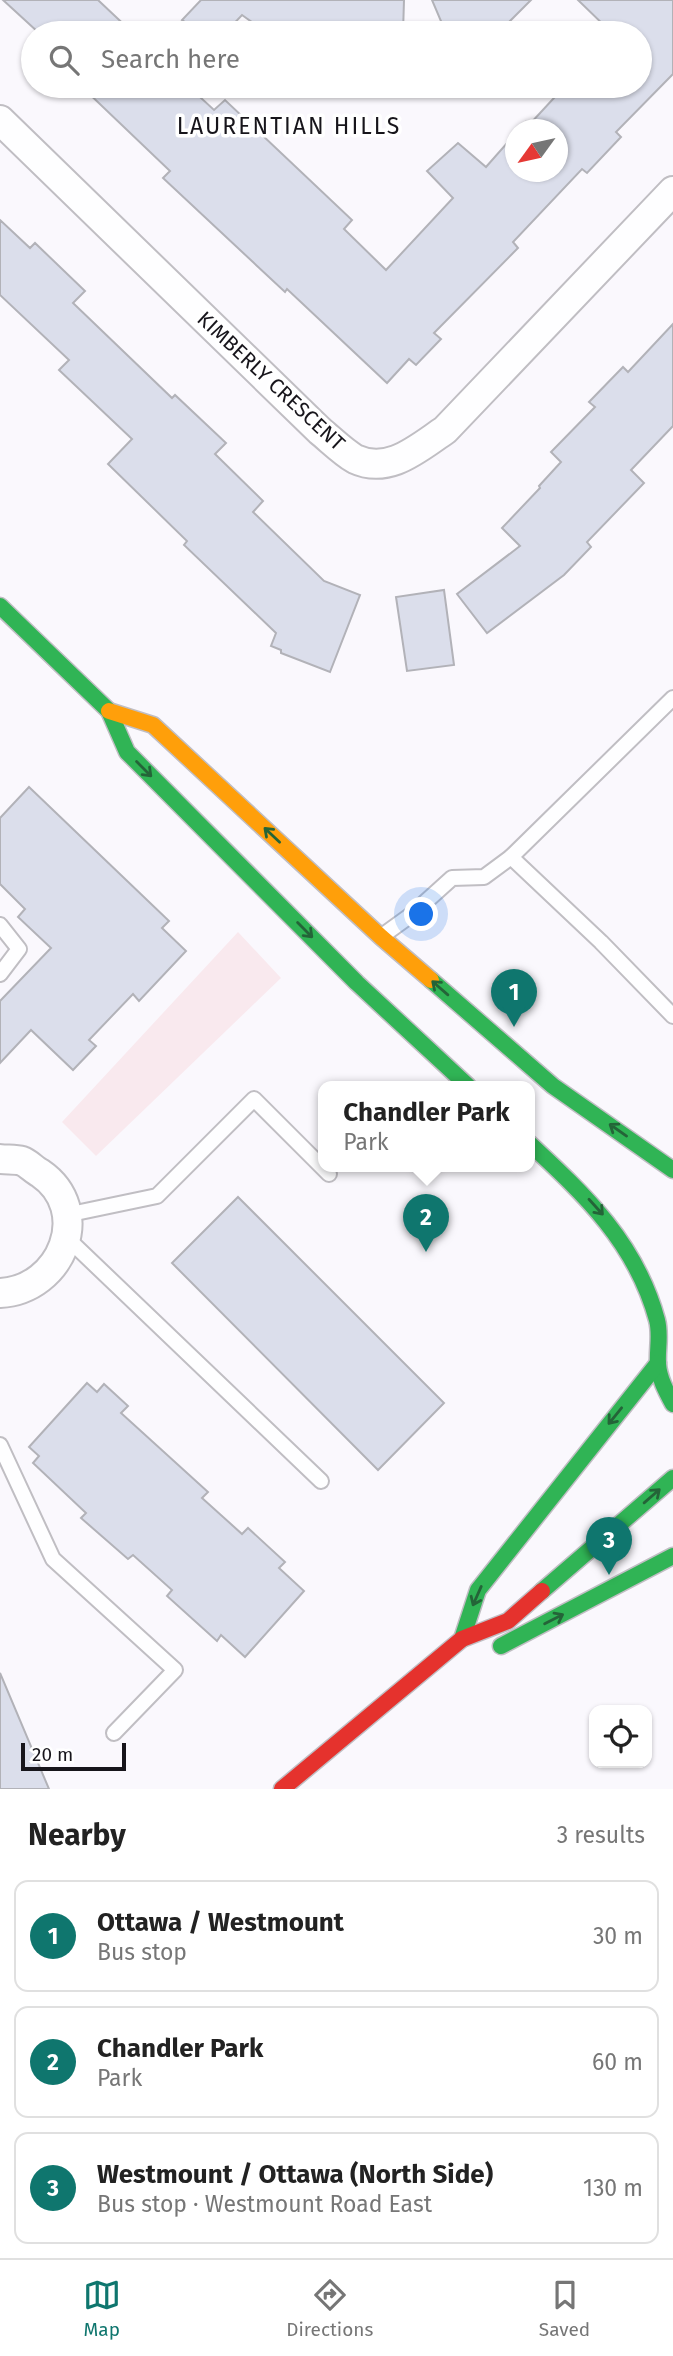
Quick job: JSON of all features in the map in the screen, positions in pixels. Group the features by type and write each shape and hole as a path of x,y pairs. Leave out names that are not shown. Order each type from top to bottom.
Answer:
{"main road":[{"path":"0,606 109,711 127,752 357,982 463,1081"},
{"path":"109,711 153,725 381,937 553,1086 673,1170"},
{"path":"535,1149 595,1204 613,1227 649,1291 659,1331 658,1363 664,1388 673,1404"},
{"path":"659,1331 669,1305"},
{"path":"462,1639 478,1590 658,1363"},
{"path":"282,1789 462,1639 508,1621 673,1478"},
{"path":"489,1651 673,1556"},
{"path":"423,1671 463,1659"}],"street":[{"name":"KIMBERLY CRESCENT","path":"0,120 320,431 355,458 380,465 405,457 445,430 673,191"},
{"path":"0,1159 22,1161 49,1180 59,1192 66,1226 62,1252 51,1270 33,1285 0,1293"}],"lane":[{"path":"381,937 411,915 452,878 484,877 510,857 673,698"},
{"path":"510,857 601,942 673,1016"},
{"path":"0,925 19,949 0,974"},
{"path":"318,1163 254,1099 157,1196 66,1226 321,1481"},
{"path":"0,1445 52,1559 175,1670 114,1733"}],"shaded area":[{"path":"238,932 281,978 96,1156 62,1122"}],"building":[{"path":"3,0 98,0 120,21 26,21"},
{"path":"201,0 404,0 403,21 250,21 242,15 236,21 182,20"},
{"path":"432,0 531,0 510,21 441,21"},
{"path":"578,0 673,0 673,74 652,95 652,21 600,21"},
{"path":"94,98 201,98 214,110 225,100 352,220 344,229 386,270 453,198 427,171 458,143 486,167 505,145 505,182 568,182 568,119 535,119 554,98 649,98 616,132 621,137 587,173 582,169 513,242 518,248 434,333 441,339 416,365 409,359 387,383 163,178 170,171"},
{"path":"0,220 30,248 35,243 85,291 73,303 172,398 175,395 226,443 215,454 263,501 253,512 324,581 360,595 330,672 281,653 281,650 271,646 276,633 184,545 187,541 108,464 132,439 59,370 69,360 0,295"},
{"path":"673,324 673,426 631,470 644,483 587,542 591,547 564,575 487,633 457,594 520,546 502,528 561,462 551,452 595,407 589,402 623,367 628,372"},
{"path":"444,590 454,665 407,671 396,597"},
{"path":"29,787 169,921 162,928 186,951 139,1001 133,994 89,1040 96,1046 73,1070 31,1030 0,1063 0,1001 51,948 18,917 25,909 0,884 0,818"},
{"path":"238,1197 444,1403 378,1470 172,1263"},
{"path":"87,1383 97,1392 104,1384 128,1406 121,1413 208,1492 202,1498 242,1534 248,1528 285,1562 279,1568 304,1591 245,1657 221,1635 217,1641 167,1596 172,1590 133,1555 128,1559 81,1518 86,1513 33,1463 39,1456 29,1447"},
{"path":"0,1673 49,1789 0,1789"}],"traffic: fast":[{"path":"0,606 109,711 127,752 357,983 463,1081"},
{"path":"431,980 553,1086 673,1170"},
{"path":"535,1149 589,1202 622,1244 636,1267 657,1320 659,1369 673,1404"},
{"path":"462,1639 478,1590 658,1363"},
{"path":"542,1591 673,1478"},
{"path":"501,1646 673,1556"}],"traffic: slow":[{"path":"109,711 153,725 381,937 431,980"}],"traffic: jam":[{"path":"282,1789 462,1639 508,1621 542,1591"}],"place":[{"name":"Ottawa / Westmount","path":"514,1027"},
{"name":"Chandler Park","path":"426,1252"},
{"name":"Westmount / Ottawa (North Side)","path":"609,1575"}],"district":[{"name":"LAURENTIAN HILLS","path":"289,126"}]}
